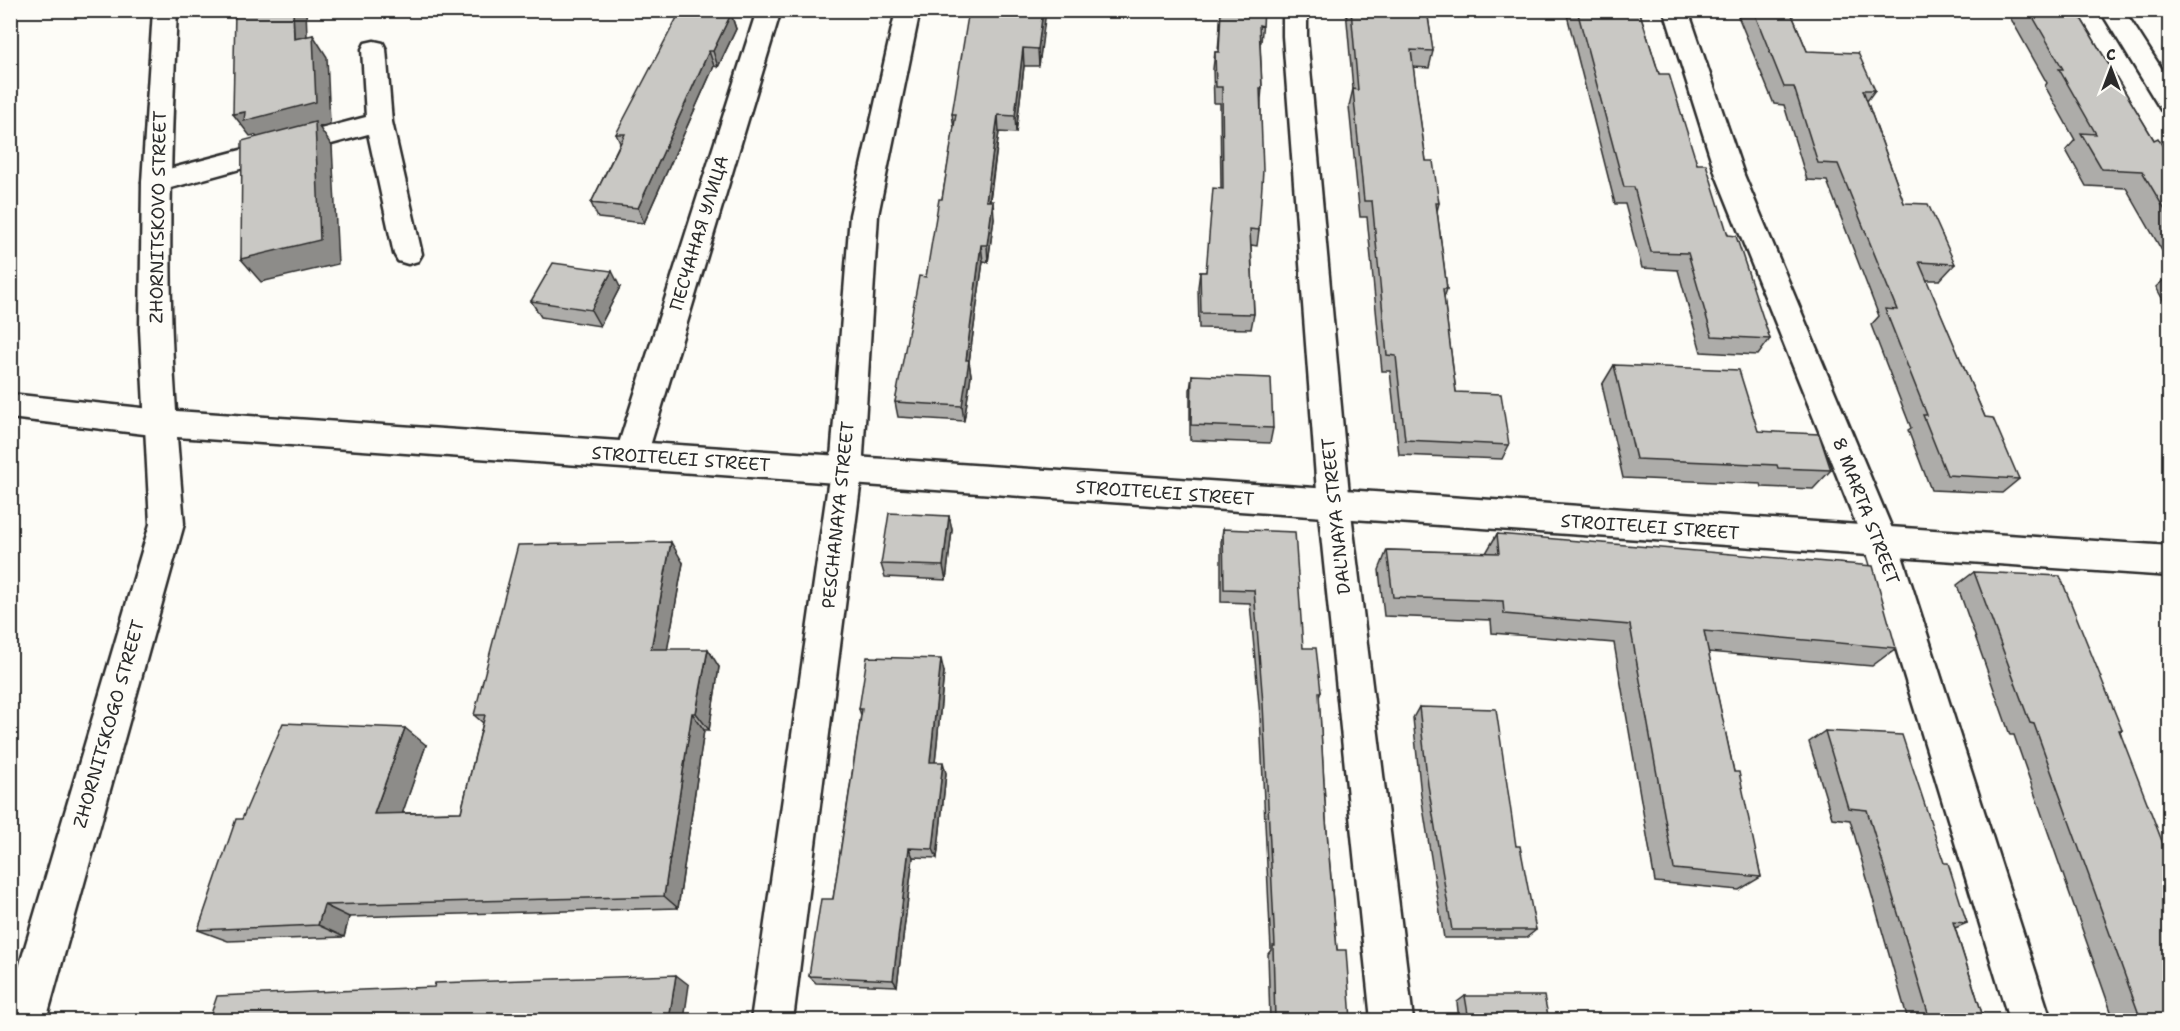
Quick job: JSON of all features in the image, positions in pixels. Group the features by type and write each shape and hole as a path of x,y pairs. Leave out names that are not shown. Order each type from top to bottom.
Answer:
{"street":[{"name":"ZHORNITSKOVO STREET","path":"161,423 155,329 156,182 165,10"},
{"name":"ПЕСЧАНАЯ УЛИЦА","path":"631,456 769,10"},
{"name":"PESCHANAYA STREET","path":"772,1020 846,471 864,215 878,161 908,10"},
{"name":"DAL'NAYA STREET","path":"1295,10 1296,48 1334,505 1392,1020"},
{"name":"8 MARTA STREET","path":"1676,10 1730,175 1881,543 2030,1020"},
{"path":"2112,10 2169,104"},
{"path":"374,49 379,122 408,254"},
{"path":"156,182 379,122"},
{"name":"STROITELEI STREET","path":"10,406 161,423 2169,561"},
{"name":"ZHORNITSKOGO STREET","path":"24,1020 167,524 161,423"}],"building":[{"path":"235,10 293,10 294,39 313,35 316,102 244,121 245,112 233,114"},
{"path":"681,10 731,14 713,51 709,51 638,208 591,203 625,134 616,134"},
{"path":"969,10 1043,10 1038,49 1023,48 1015,116 998,115 986,201 993,201 987,245 981,245 962,406 895,402 919,276 926,277 939,199 942,199 956,114 952,114"},
{"path":"1221,10 1264,10 1263,26 1259,25 1263,170 1259,230 1250,229 1254,314 1201,313 1200,272 1206,272 1213,188 1223,189 1222,87 1216,87 1215,52 1219,52"},
{"path":"1351,10 1427,10 1433,51 1411,50 1426,161 1433,161 1439,203 1436,203 1447,289 1443,289 1456,392 1501,394 1509,445 1405,440 1396,356 1387,355 1372,201 1364,201 1353,89 1358,90"},
{"path":"1577,10 1639,10 1659,74 1669,74 1697,164 1706,164 1728,235 1736,236 1770,339 1712,336 1688,253 1651,252 1634,187 1624,187"},
{"path":"1753,10 1790,10 1807,51 1858,53 1875,90 1863,90 1904,203 1928,204 1955,264 1919,262 1985,417 1993,418 2019,479 1947,475 1923,415 1927,415 1885,309 1897,310 1838,164 1818,163 1794,87 1784,87"},
{"path":"2029,10 2076,10 2154,140 2158,138 2169,157 2169,217 2142,171 2102,169 2081,133 2096,134 2059,69 2063,69"},
{"path":"315,122 320,240 241,259 242,141"},
{"path":"553,263 612,271 591,310 531,301"},
{"path":"1614,365 1739,370 1758,431 1819,434 1831,470 1778,468 1777,465 1636,459"},
{"path":"1192,375 1271,378 1273,428 1191,425"},
{"path":"889,513 949,516 943,566 881,564"},
{"path":"1223,529 1295,532 1303,648 1316,648 1321,692 1319,692 1326,820 1337,950 1346,950 1351,1020 1275,1020 1273,946 1275,946 1263,704 1254,590 1224,589"},
{"path":"1497,534 1873,566 1896,648 1704,631 1734,772 1739,772 1761,877 1674,869 1630,625 1504,614 1503,601 1393,597 1387,550 1499,553"},
{"path":"671,542 651,649 708,649 696,713 692,713 664,896 324,905 318,925 198,930 236,819 242,819 283,723 405,728 374,814 461,812 485,715 474,715 518,545"},
{"path":"1974,572 2060,576 2122,730 2119,730 2169,859 2169,1020 2141,1020 2034,724 2030,723"},
{"path":"867,657 941,659 930,762 943,762 933,849 909,848 893,980 809,976 821,899 833,899 862,709 859,709"},
{"path":"1419,707 1496,709 1516,846 1520,846 1536,930 1452,930 1428,785"},
{"path":"1825,731 1902,735 1944,863 1948,863 1967,923 1953,922 1984,1020 1930,1020 1867,810 1848,808"},
{"path":"676,975 669,1020 209,1020 217,996 434,987 435,983"},
{"path":"1465,996 1544,996 1549,1020 1469,1020"}]}
